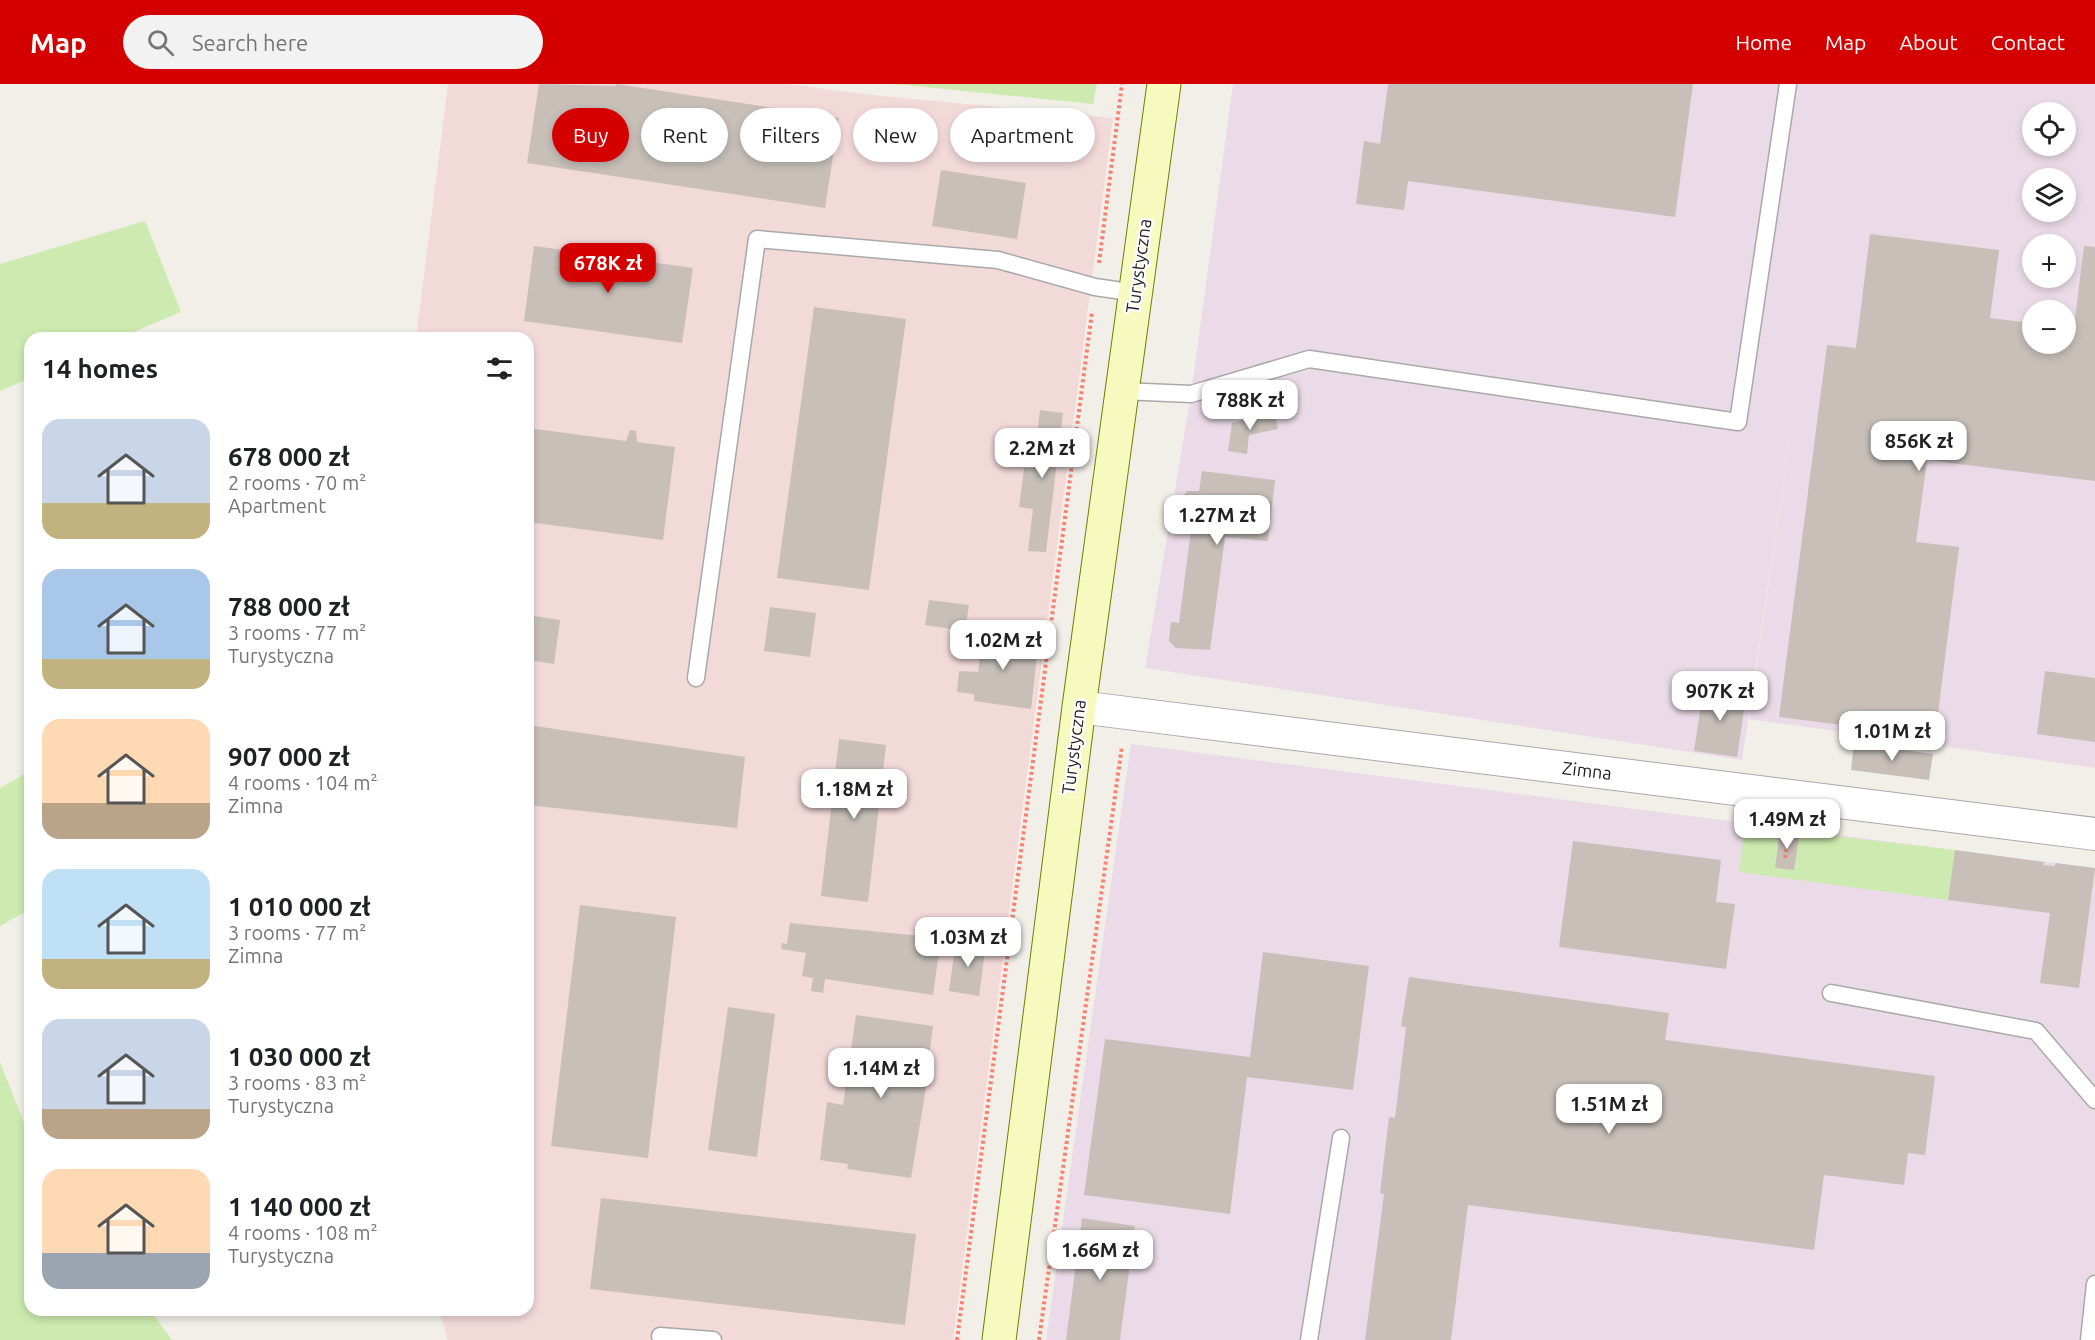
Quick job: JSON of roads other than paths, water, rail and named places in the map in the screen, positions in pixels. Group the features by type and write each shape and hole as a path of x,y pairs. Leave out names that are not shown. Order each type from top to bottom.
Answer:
{"main road":[{"name":"Turystyczna","path":"999,1340 1079,707 1164,84"}],"street":[{"name":"Zimna","path":"1079,707 2095,834"}],"lane":[{"path":"1122,391 1191,393 1310,359 1738,422 1788,84"},
{"path":"696,678 757,239 998,261 1095,287 1136,293"},
{"path":"1831,993 2036,1031 2095,1100"},
{"path":"1309,1340 1341,1138"},
{"path":"2089,1340 2095,1284"},
{"path":"660,1336 713,1340"}]}
